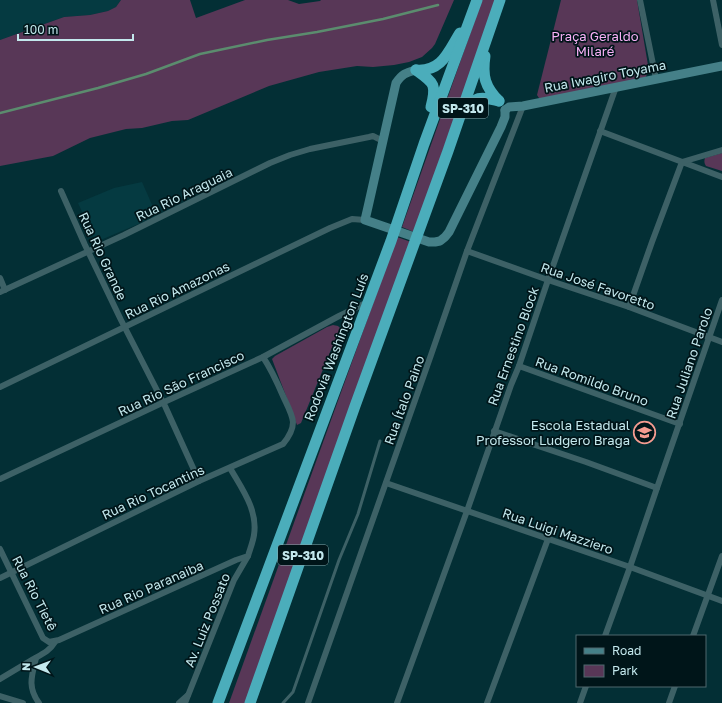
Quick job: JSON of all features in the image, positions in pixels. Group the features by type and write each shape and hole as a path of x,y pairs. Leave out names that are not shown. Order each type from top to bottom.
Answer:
{"highway":[{"path":"416,70 424,71 442,62 476,5"},
{"name":"Rodovia Washington Luís","path":"218,703 391,241 424,144 476,5"},
{"path":"499,5 486,50 484,68 485,80 488,88 502,105"},
{"name":"SP-310","path":"250,703 499,5"},
{"path":"416,70 433,84 434,91 434,98 427,120 424,144"},
{"path":"448,151 471,102 482,98 488,98 502,105"}],"street":[{"path":"640,0 656,79"},
{"path":"712,0 722,45"},
{"name":"Rua Iwagiro Toyama","path":"502,105 510,107 523,106 722,66"},
{"path":"416,70 405,73 396,83 365,220 429,242 440,241 445,237 458,216 501,127 505,117 502,105"},
{"name":"Rua Ernestino Block","path":"397,703 467,511 510,385 519,366 616,87"},
{"name":"Rua Ítalo Paino","path":"308,703 467,251 523,106"},
{"path":"600,131 722,177"},
{"name":"Rua Rio Araguaia","path":"2,291 88,252 270,163 290,155 310,149 373,136 383,141"},
{"path":"682,162 722,150"},
{"path":"629,307 682,162"},
{"name":"Rua Rio Grande","path":"61,191 88,252 199,481"},
{"name":"Rua Rio Amazonas","path":"0,387 330,228 352,219 365,220"},
{"name":"Rua José Favoretto","path":"467,251 629,307 722,342"},
{"path":"0,278 2,291"},
{"name":"Rua Juliano Parolo","path":"605,635 630,568 656,488 680,424 722,300"},
{"name":"Rua Rio São Francisco","path":"0,479 263,357 368,302"},
{"name":"Rua Rio Tocantins","path":"0,578 199,481 283,444 290,434 293,422 292,417 268,364 263,357"},
{"name":"Rua Romildo Bruno","path":"519,366 680,424"},
{"path":"494,431 586,462 656,488"},
{"path":"230,468 251,505 254,521 254,535 248,556"},
{"name":"Rua Luigi Mazziero","path":"386,482 722,601"},
{"path":"487,703 548,539"},
{"name":"Rua Rio Tietê","path":"0,549 43,638 49,642 55,642"},
{"name":"Rua Rio Paranaiba","path":"0,679 46,652 55,642 236,560 248,556"},
{"name":"Av. Luiz Possato","path":"185,703 234,580 248,556"},
{"path":"693,635 722,556"},
{"path":"36,658 31,687 39,703"},
{"path":"580,703 586,687"},
{"path":"669,703 675,687"},
{"path":"179,703 189,694"},
{"path":"0,696 23,703"}],"lane":[{"path":"283,703 293,692 339,560 358,514 380,441"}],"shaded area":[{"path":"0,0 121,0 116,7 108,11 90,15 64,17 0,40"},
{"path":"142,182 157,216 96,242 78,203 114,188"}],"green space":[{"path":"121,0 190,0 196,18 245,0 288,0 299,4 321,0 454,0 435,44 422,57 409,62 373,67 357,66 319,72 269,86 188,120 172,121 142,128 126,129 90,138 53,156 0,166 0,40 64,17 90,15 108,11 116,7"},
{"path":"482,0 496,0 414,232 402,227"},
{"name":"Praça Geraldo Milaré","path":"561,0 637,0 649,71 645,78 542,99 539,98 537,95"},
{"path":"722,153 722,171 706,166 704,162 705,158"},
{"path":"397,237 411,242 247,703 229,703"},
{"path":"333,325 340,328 301,423 297,425 272,359"}],"waterway":[{"path":"0,113 146,74 200,54 383,19 438,5"}],"place":[{"name":"Escola Estadual Professor Ludgero Braga","path":"645,432"}]}
